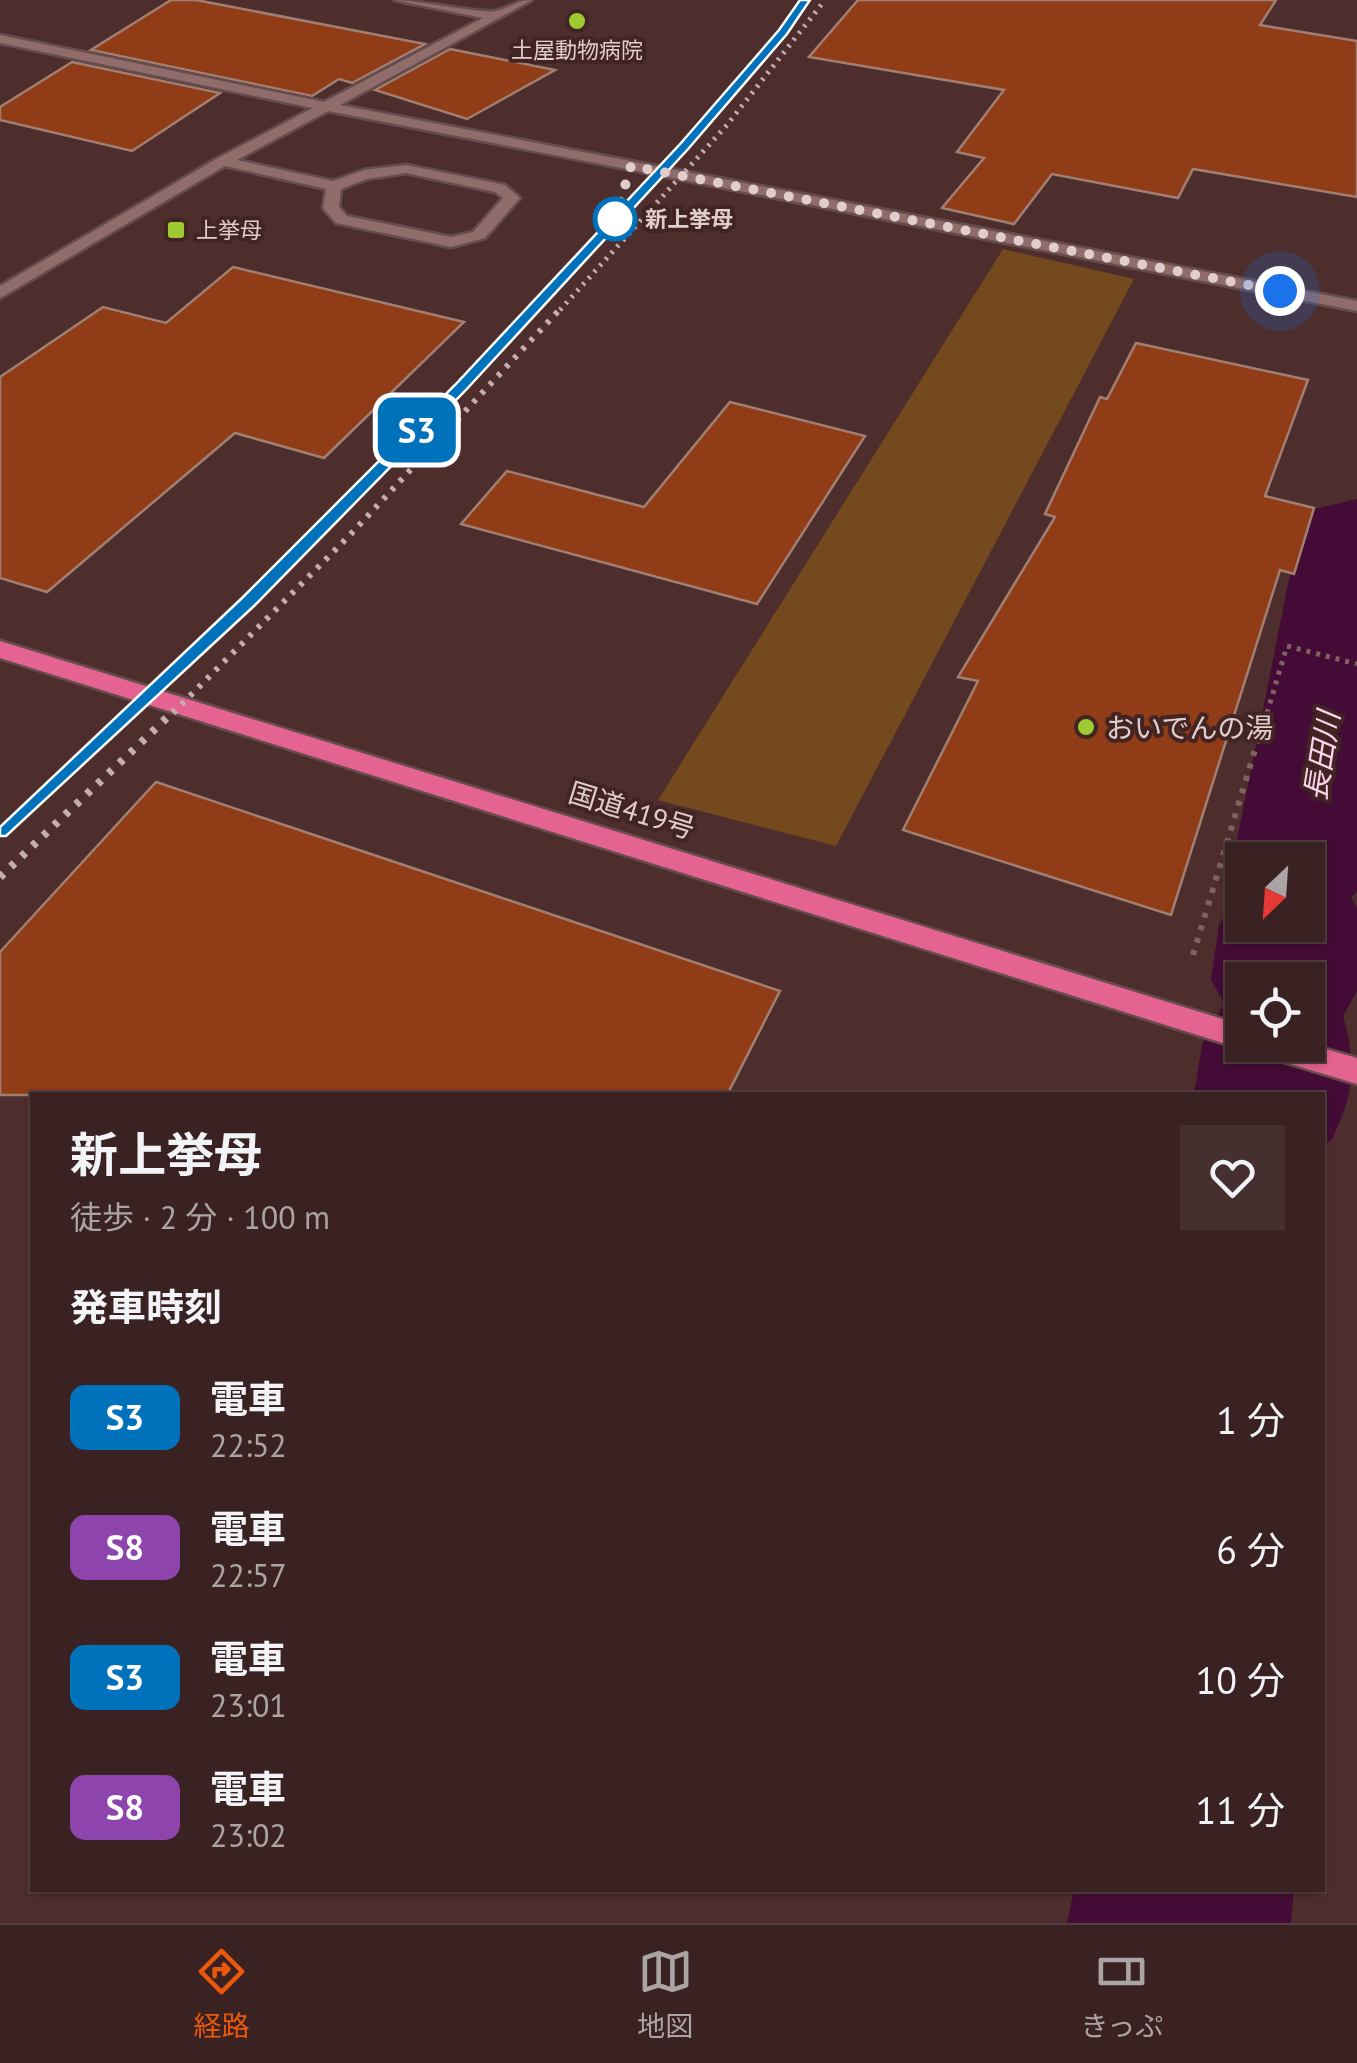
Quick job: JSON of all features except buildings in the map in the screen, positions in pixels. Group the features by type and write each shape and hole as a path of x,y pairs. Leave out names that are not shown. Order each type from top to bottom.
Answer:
{"highway":[{"name":"国道419号","path":"0,649 1225,1032"}],"street":[{"path":"400,0 496,16"},
{"path":"0,293 223,162 526,0"},
{"path":"0,39 1357,306"},
{"path":"223,162 334,186 364,175 406,169 500,188 512,198 479,234 452,242 342,220 331,208 334,186"}],"path":[{"path":"1194,956 1286,646 1357,664"}],"shaded area":[{"path":"1003,249 1134,279 836,846 658,800"}],"waterway":[{"name":"長田川","path":"1307,842 1357,534"},
{"name":"長田川","path":"1289,962 1291,942"},
{"name":"長田川","path":"1274,1092 1278,1062"},
{"name":"長田川","path":"1179,1923 1184,1892"}],"railway":[{"path":"530,310 728,98 805,0"},
{"path":"560,310 727,125 825,0"},
{"path":"131,713 300,549 532,307"},
{"path":"173,713 349,536 562,307"},
{"path":"0,832 134,710"},
{"path":"0,877 175,710"}],"train":[{"name":"S3","path":"0,832 248,602 460,388 685,146 783,32 805,0"}],"place":[{"name":"土屋動物病院","path":"577,21"},
{"name":"新上挙母","path":"615,219"},
{"name":"上挙母","path":"176,230"},
{"name":"おいでんの湯","path":"1086,727"}],"route":[{"path":"615,219 631,166 1280,291"}]}
